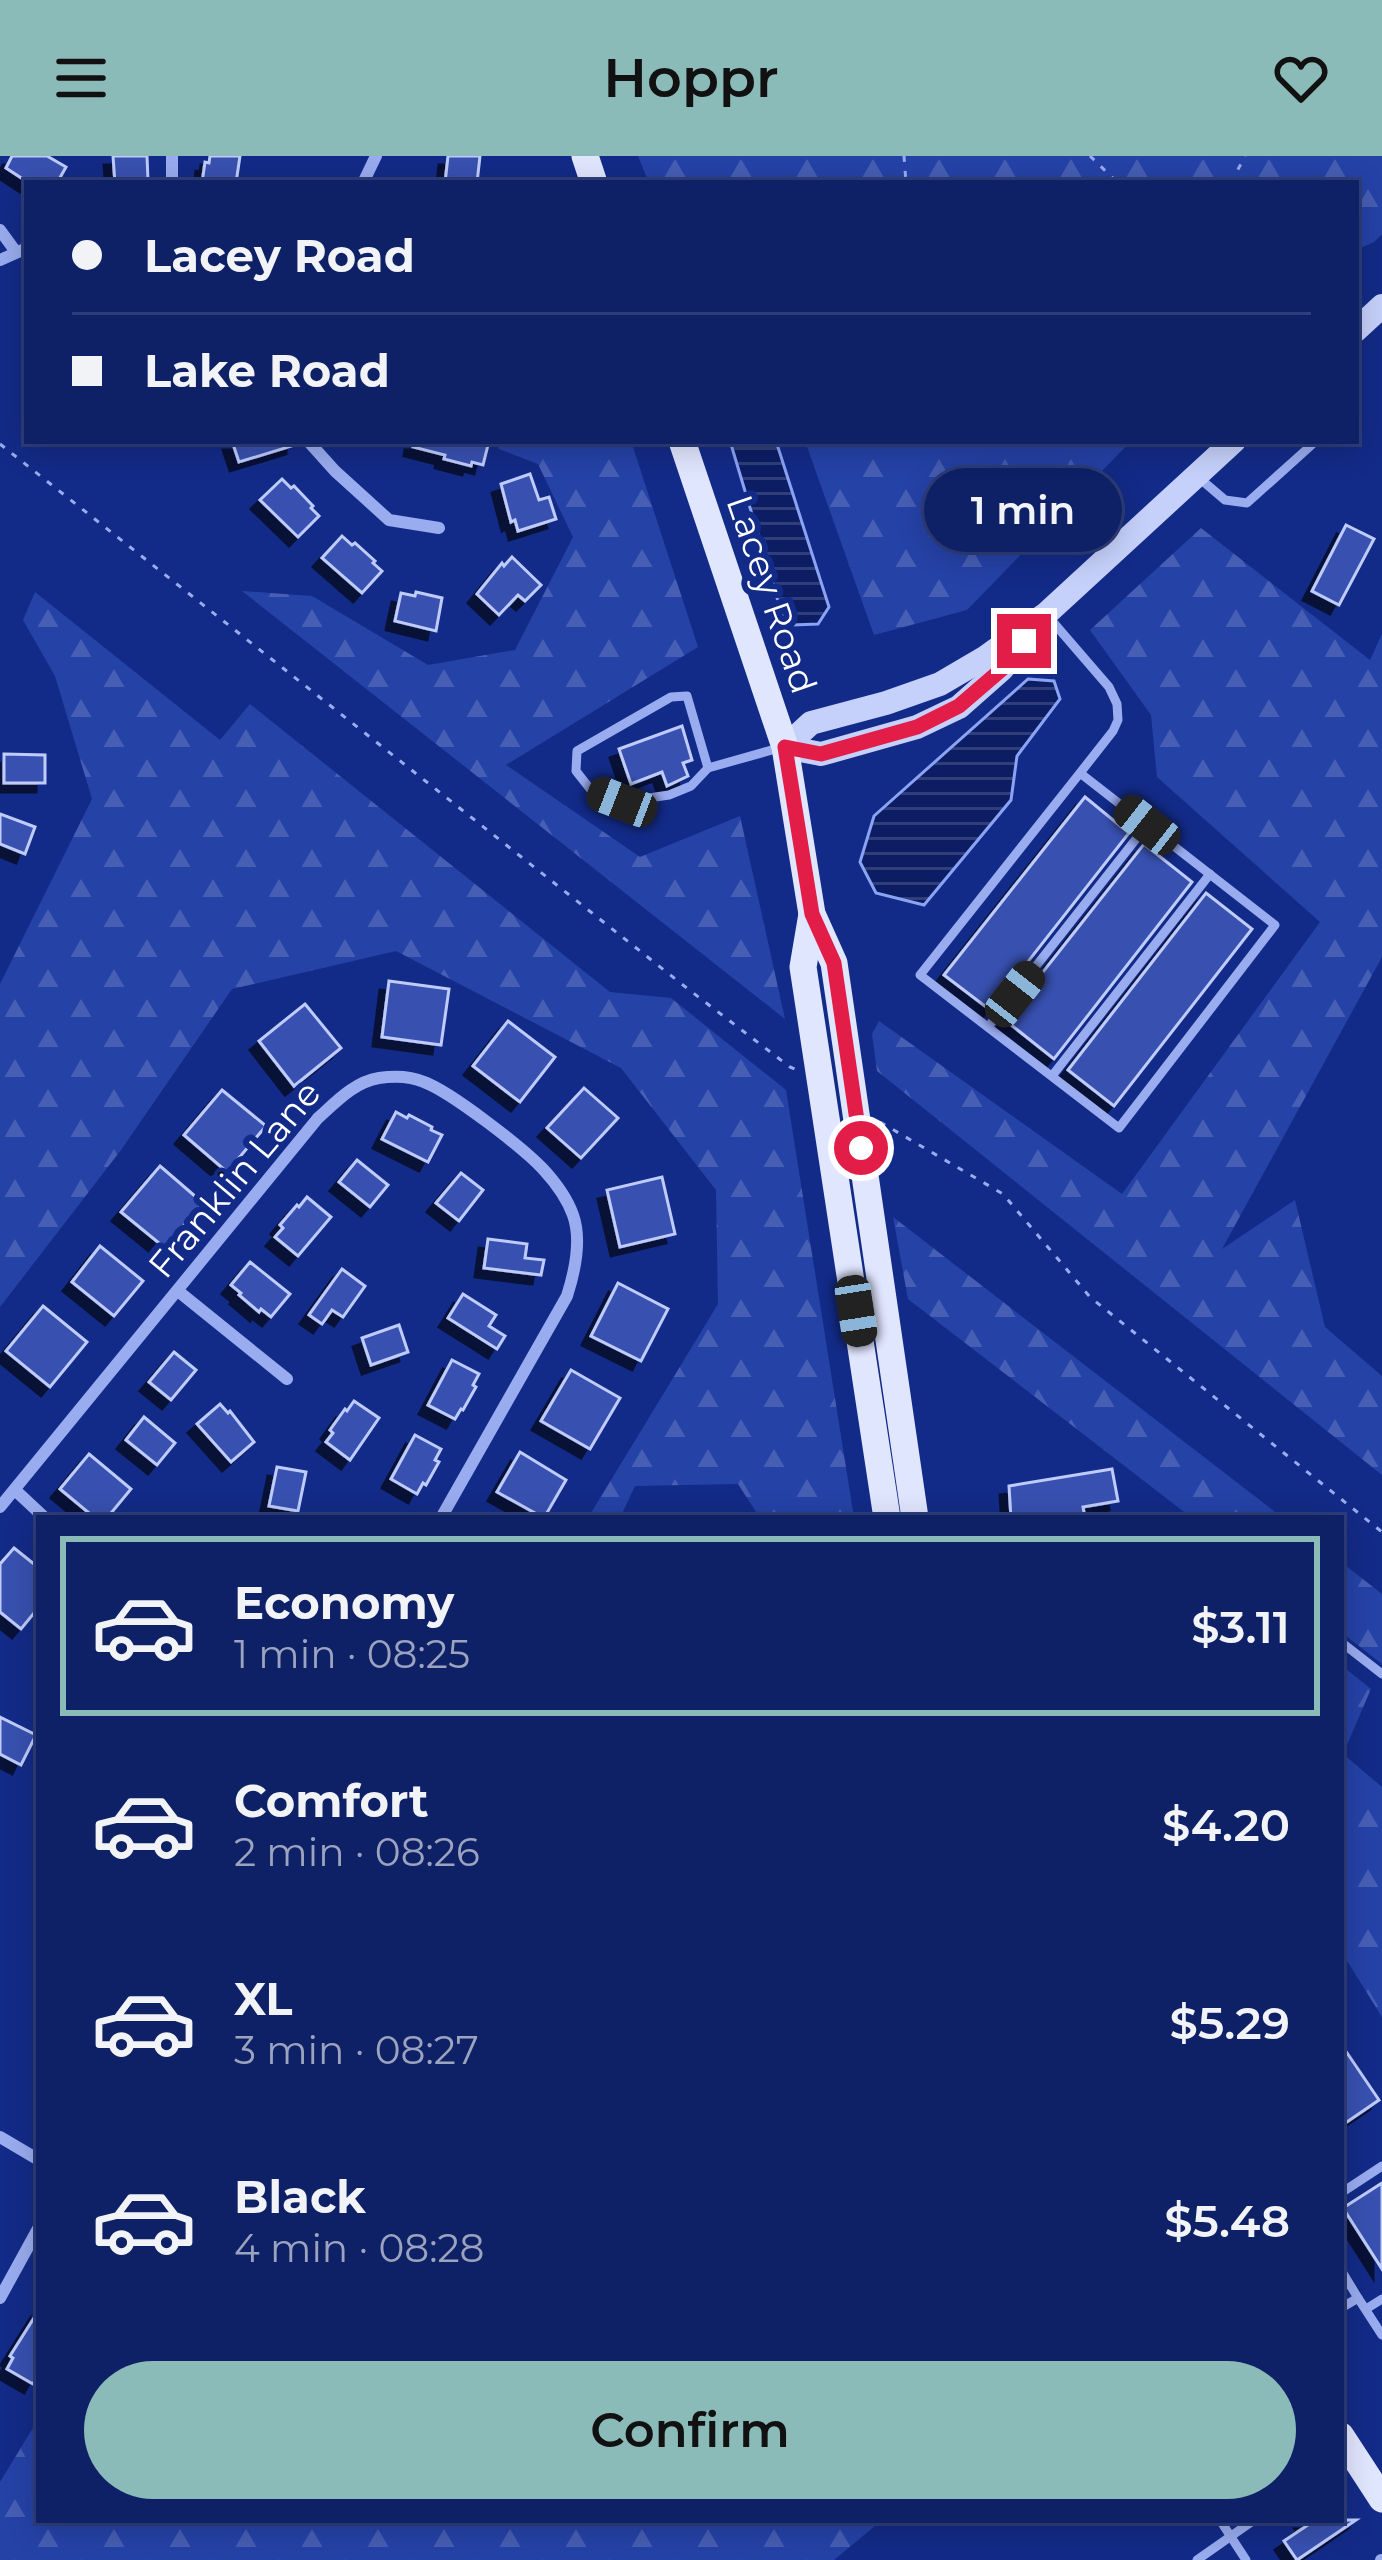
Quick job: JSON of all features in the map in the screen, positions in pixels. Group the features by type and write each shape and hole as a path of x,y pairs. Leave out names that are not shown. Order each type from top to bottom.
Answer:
{"main road":[{"name":"Lacey Road","path":"683,444 785,747 812,914 834,963 856,1120 879,1368"},
{"name":"Lacey Road","path":"812,914 803,967 821,1078 879,1368 896,1482 913,1515"},
{"name":"Lacey Road","path":"888,1515 896,1482"},
{"path":"1345,2451 1382,2499"}],"street":[{"path":"0,230 21,250 0,260"},
{"path":"1359,327 1382,306"},
{"path":"311,444 388,520 439,528"},
{"path":"785,747 821,754 917,727 959,706 1002,669 1046,614 1231,444"},
{"name":"Franklin Lane","path":"0,1508 318,1118 347,1092 374,1078 404,1076 427,1083 460,1103 541,1167 575,1220 576,1265 567,1296 443,1515"},
{"path":"178,1291 286,1379"},
{"path":"15,1490 42,1515"},
{"path":"0,2137 36,2158"},
{"path":"0,2297 36,2232"}],"lane":[{"path":"1196,476 1225,500 1247,503 1313,444"},
{"path":"1046,614 1109,687 1118,720 920,975 1119,1128 1275,925 1080,773"},
{"path":"708,768 687,697 671,697 577,751 576,771 592,790 622,802 668,795 691,786 708,768 785,747"},
{"path":"988,1028 1147,825"},
{"path":"1052,1076 1210,874"},
{"path":"1344,1644 1382,1674"},
{"path":"1344,2191 1381,2168"},
{"path":"1344,2275 1382,2335"},
{"path":"1344,2306 1358,2298"},
{"path":"1366,2309 1382,2299"},
{"path":"1222,2523 1246,2560"},
{"path":"1196,2560 1250,2523"}],"path":[{"path":"1090,156 1115,180"},
{"path":"0,444 688,989 790,1067 821,1078"},
{"path":"856,1120 877,1120 1003,1194 1090,1297 1382,1532"}],"green space":[{"path":"638,156 1382,156 1382,234 1359,249 1359,180 648,180"},
{"path":"497,444 632,444 698,647 506,765 640,857 740,816 785,1019 242,591 312,596 428,665 515,650 573,537 538,464 499,449"},
{"path":"806,444 1128,444 967,610 874,635"},
{"path":"1201,528 1370,660 1382,634 1382,957 1222,1249 1295,1200 1325,1327 1382,1376 1382,1475 877,1071 872,1034 879,1021 1122,1194 1320,922 1157,777 1151,715 1090,630"},
{"path":"35,592 220,740 250,704 610,992 671,998 786,1090 854,1515 758,1515 738,1484 635,1486 621,1515 590,1515 718,1304 716,1190 621,1068 396,951 232,989 121,1150 0,1307 0,984 92,799 55,676 23,620"},
{"path":"893,1217 1279,1515 1188,1515 908,1299"},
{"path":"1344,1564 1382,1594 1382,1664 1344,1634"},
{"path":"1344,1667 1371,1689 1344,1752"},
{"path":"1344,1755 1382,1787 1382,2017 1344,1956"},
{"path":"36,2423 36,2523 878,2523 834,2560 0,2560 0,2482"}],"shaded area":[{"path":"731,444 777,444 829,607 818,624 792,625 781,611"},
{"path":"1028,679 1054,681 1060,699 1017,756 1011,800 924,905 876,893 860,862 874,816"}],"building":[{"path":"12,156 47,156 66,167 59,180 24,180 6,168"},
{"path":"113,156 147,156 148,180 115,180"},
{"path":"210,156 240,156 236,180 202,180 205,162 209,163"},
{"path":"448,156 480,156 477,180 445,180"},
{"path":"233,444 295,444 295,445 239,462"},
{"path":"488,444 483,465 472,462 471,466 413,447"},
{"path":"530,474 539,500 549,497 556,519 518,531 501,484"},
{"path":"282,479 319,516 298,537 260,500"},
{"path":"1346,525 1374,539 1339,605 1312,591"},
{"path":"342,536 382,571 362,593 322,558"},
{"path":"512,557 541,585 525,601 518,595 499,615 477,594"},
{"path":"416,592 442,598 436,631 395,621 401,593 415,596"},
{"path":"682,726 692,760 683,763 688,776 667,786 662,772 631,784 619,749"},
{"path":"4,754 45,755 45,783 4,783"},
{"path":"1085,797 1129,833 990,1010 944,975"},
{"path":"0,814 35,827 25,854 0,844"},
{"path":"1144,844 1192,882 1054,1059 1005,1020"},
{"path":"1206,893 1252,929 1114,1106 1068,1070"},
{"path":"389,981 449,989 441,1045 382,1037"},
{"path":"305,1004 341,1048 294,1086 259,1041"},
{"path":"508,1021 555,1057 520,1102 473,1066"},
{"path":"584,1088 618,1118 581,1158 547,1128"},
{"path":"222,1090 266,1126 227,1172 184,1135"},
{"path":"396,1112 442,1135 428,1162 382,1139"},
{"path":"357,1160 388,1185 370,1207 339,1182"},
{"path":"160,1166 203,1203 165,1248 121,1212"},
{"path":"461,1173 483,1190 459,1221 436,1203"},
{"path":"662,1177 675,1234 620,1247 607,1190"},
{"path":"307,1197 331,1217 298,1256 275,1237"},
{"path":"488,1239 527,1244 525,1258 544,1260 541,1275 484,1268"},
{"path":"100,1246 143,1281 114,1316 72,1282"},
{"path":"250,1262 290,1294 271,1317 231,1285"},
{"path":"342,1269 365,1286 343,1317 332,1310 322,1324 309,1315"},
{"path":"618,1283 668,1309 641,1361 591,1336"},
{"path":"463,1294 496,1315 489,1326 505,1336 497,1349 448,1318"},
{"path":"43,1306 87,1342 50,1387 6,1351"},
{"path":"399,1325 408,1352 371,1365 362,1338"},
{"path":"174,1352 196,1370 171,1400 149,1382"},
{"path":"452,1360 479,1374 455,1419 428,1405"},
{"path":"571,1370 620,1398 590,1449 541,1421"},
{"path":"354,1401 379,1418 350,1460 326,1442"},
{"path":"220,1404 254,1442 231,1462 197,1424"},
{"path":"144,1417 175,1443 157,1465 126,1440"},
{"path":"415,1435 441,1449 435,1460 439,1462 417,1494 391,1479"},
{"path":"520,1452 566,1480 546,1515 497,1492"},
{"path":"89,1454 131,1489 109,1515 91,1515 60,1489"},
{"path":"277,1467 306,1472 298,1511 269,1506"},
{"path":"1112,1469 1118,1501 1083,1507 1084,1515 1011,1515 1009,1486"},
{"path":"14,1548 36,1566 36,1611 21,1629 0,1612 0,1564"},
{"path":"0,1717 36,1735 21,1765 0,1754"},
{"path":"1344,2048 1379,2100 1344,2124"},
{"path":"1382,2183 1382,2269 1344,2210"},
{"path":"36,2315 33,2384 7,2369"},
{"path":"1356,2520 1297,2560 1284,2541 1308,2525"}],"route":[{"path":"861,1148 834,963 812,914 785,747 821,754 917,727 959,706 1002,669 1024,641"}]}
